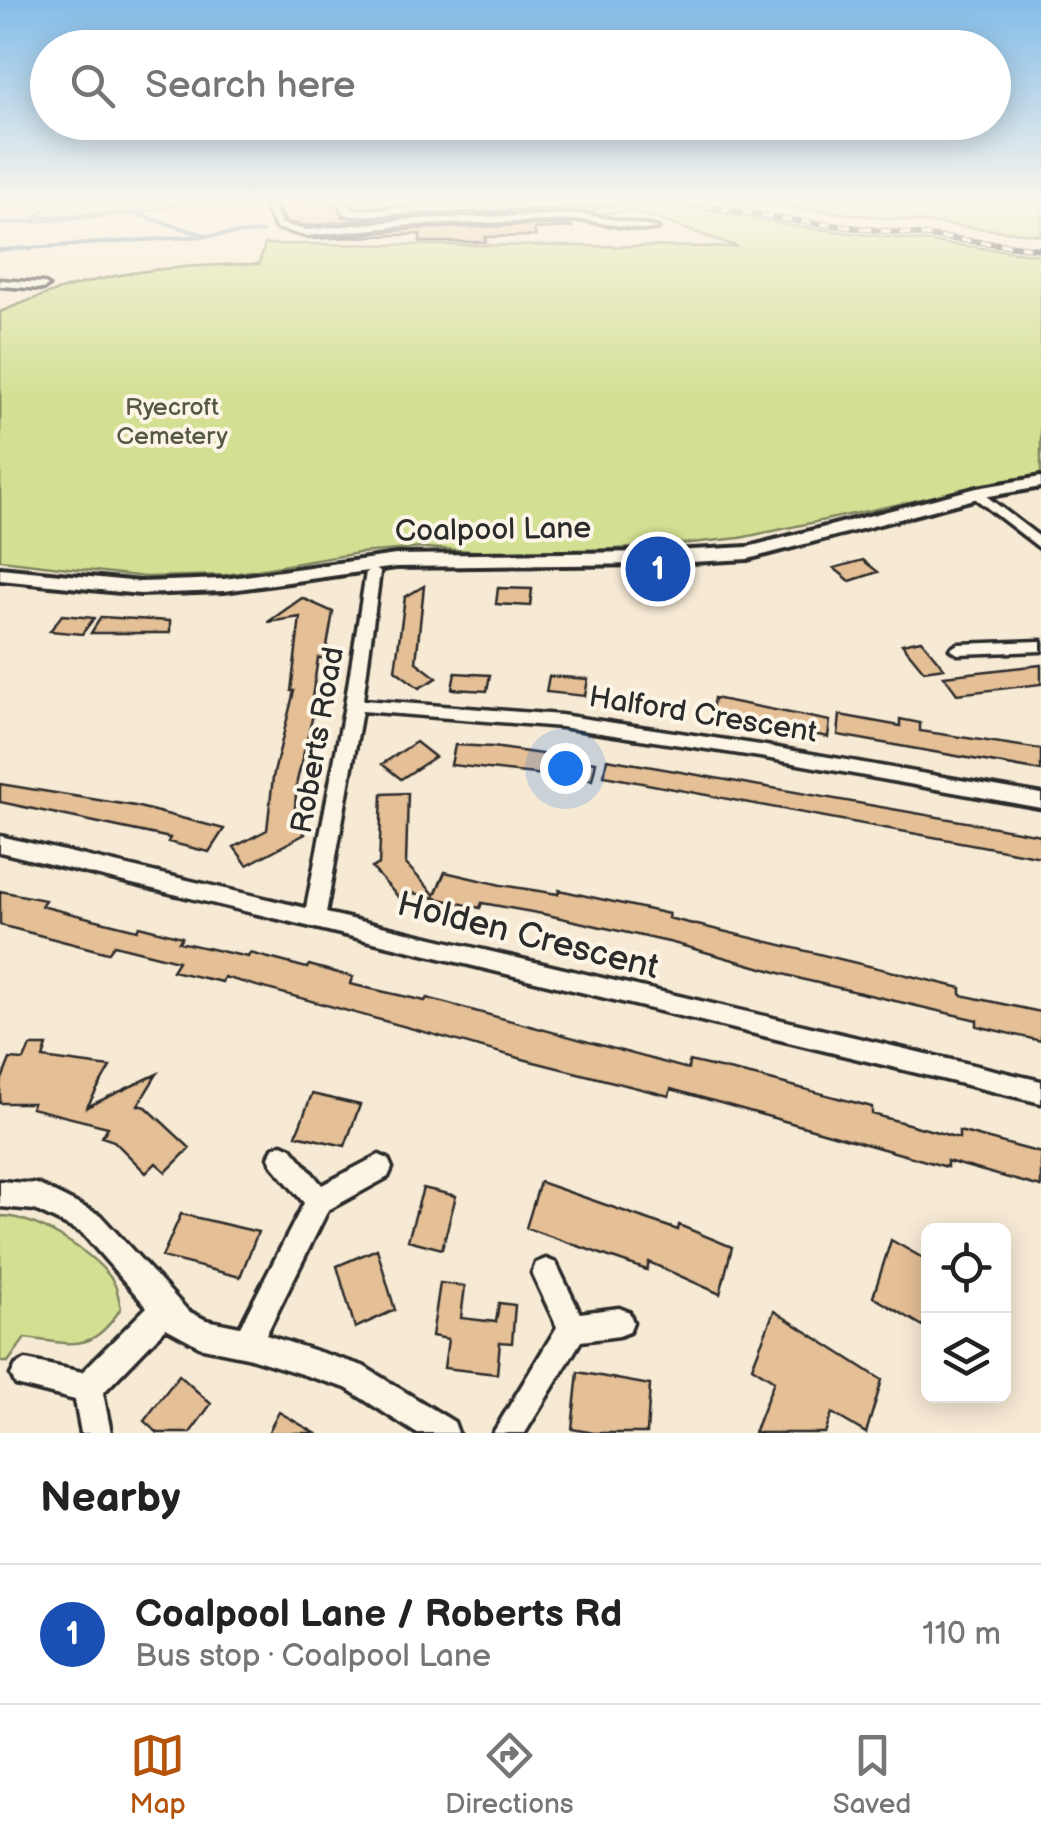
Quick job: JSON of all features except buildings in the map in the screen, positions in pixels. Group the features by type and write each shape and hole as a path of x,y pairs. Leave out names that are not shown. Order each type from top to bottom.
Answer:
{"street":[{"path":"0,284 43,286"},
{"name":"Coalpool Lane","path":"0,574 140,588 224,585 396,561 706,556 748,552 977,493 1041,482"},
{"path":"977,493 1041,545"},
{"name":"Roberts Road","path":"315,917 354,704 373,572"},
{"path":"958,649 1041,646"},
{"name":"Halford Crescent","path":"354,704 579,724 1041,801"},
{"name":"Holden Crescent","path":"0,844 1041,1092"},
{"path":"282,1157 319,1200"},
{"path":"246,1343 319,1200 379,1168"},
{"path":"0,1194 37,1198 91,1224 178,1321 203,1334 353,1376 443,1433"},
{"path":"546,1273 573,1328"},
{"path":"88,1388 166,1308"},
{"path":"573,1328 619,1322"},
{"path":"508,1433 573,1328"},
{"path":"26,1375 88,1388"},
{"path":"88,1388 96,1433"}],"green space":[{"name":"Ryecroft Cemetery","path":"158,269 1041,269 1041,474 740,538 651,547 523,554 424,548 359,553 226,575 145,577 0,560 0,312 65,288"},
{"path":"0,1216 45,1228 102,1267 116,1288 121,1308 101,1333 69,1343 25,1338 8,1362 0,1362"}],"place":[{"name":"Coalpool Lane / Roberts Rd","path":"658,569"}]}
